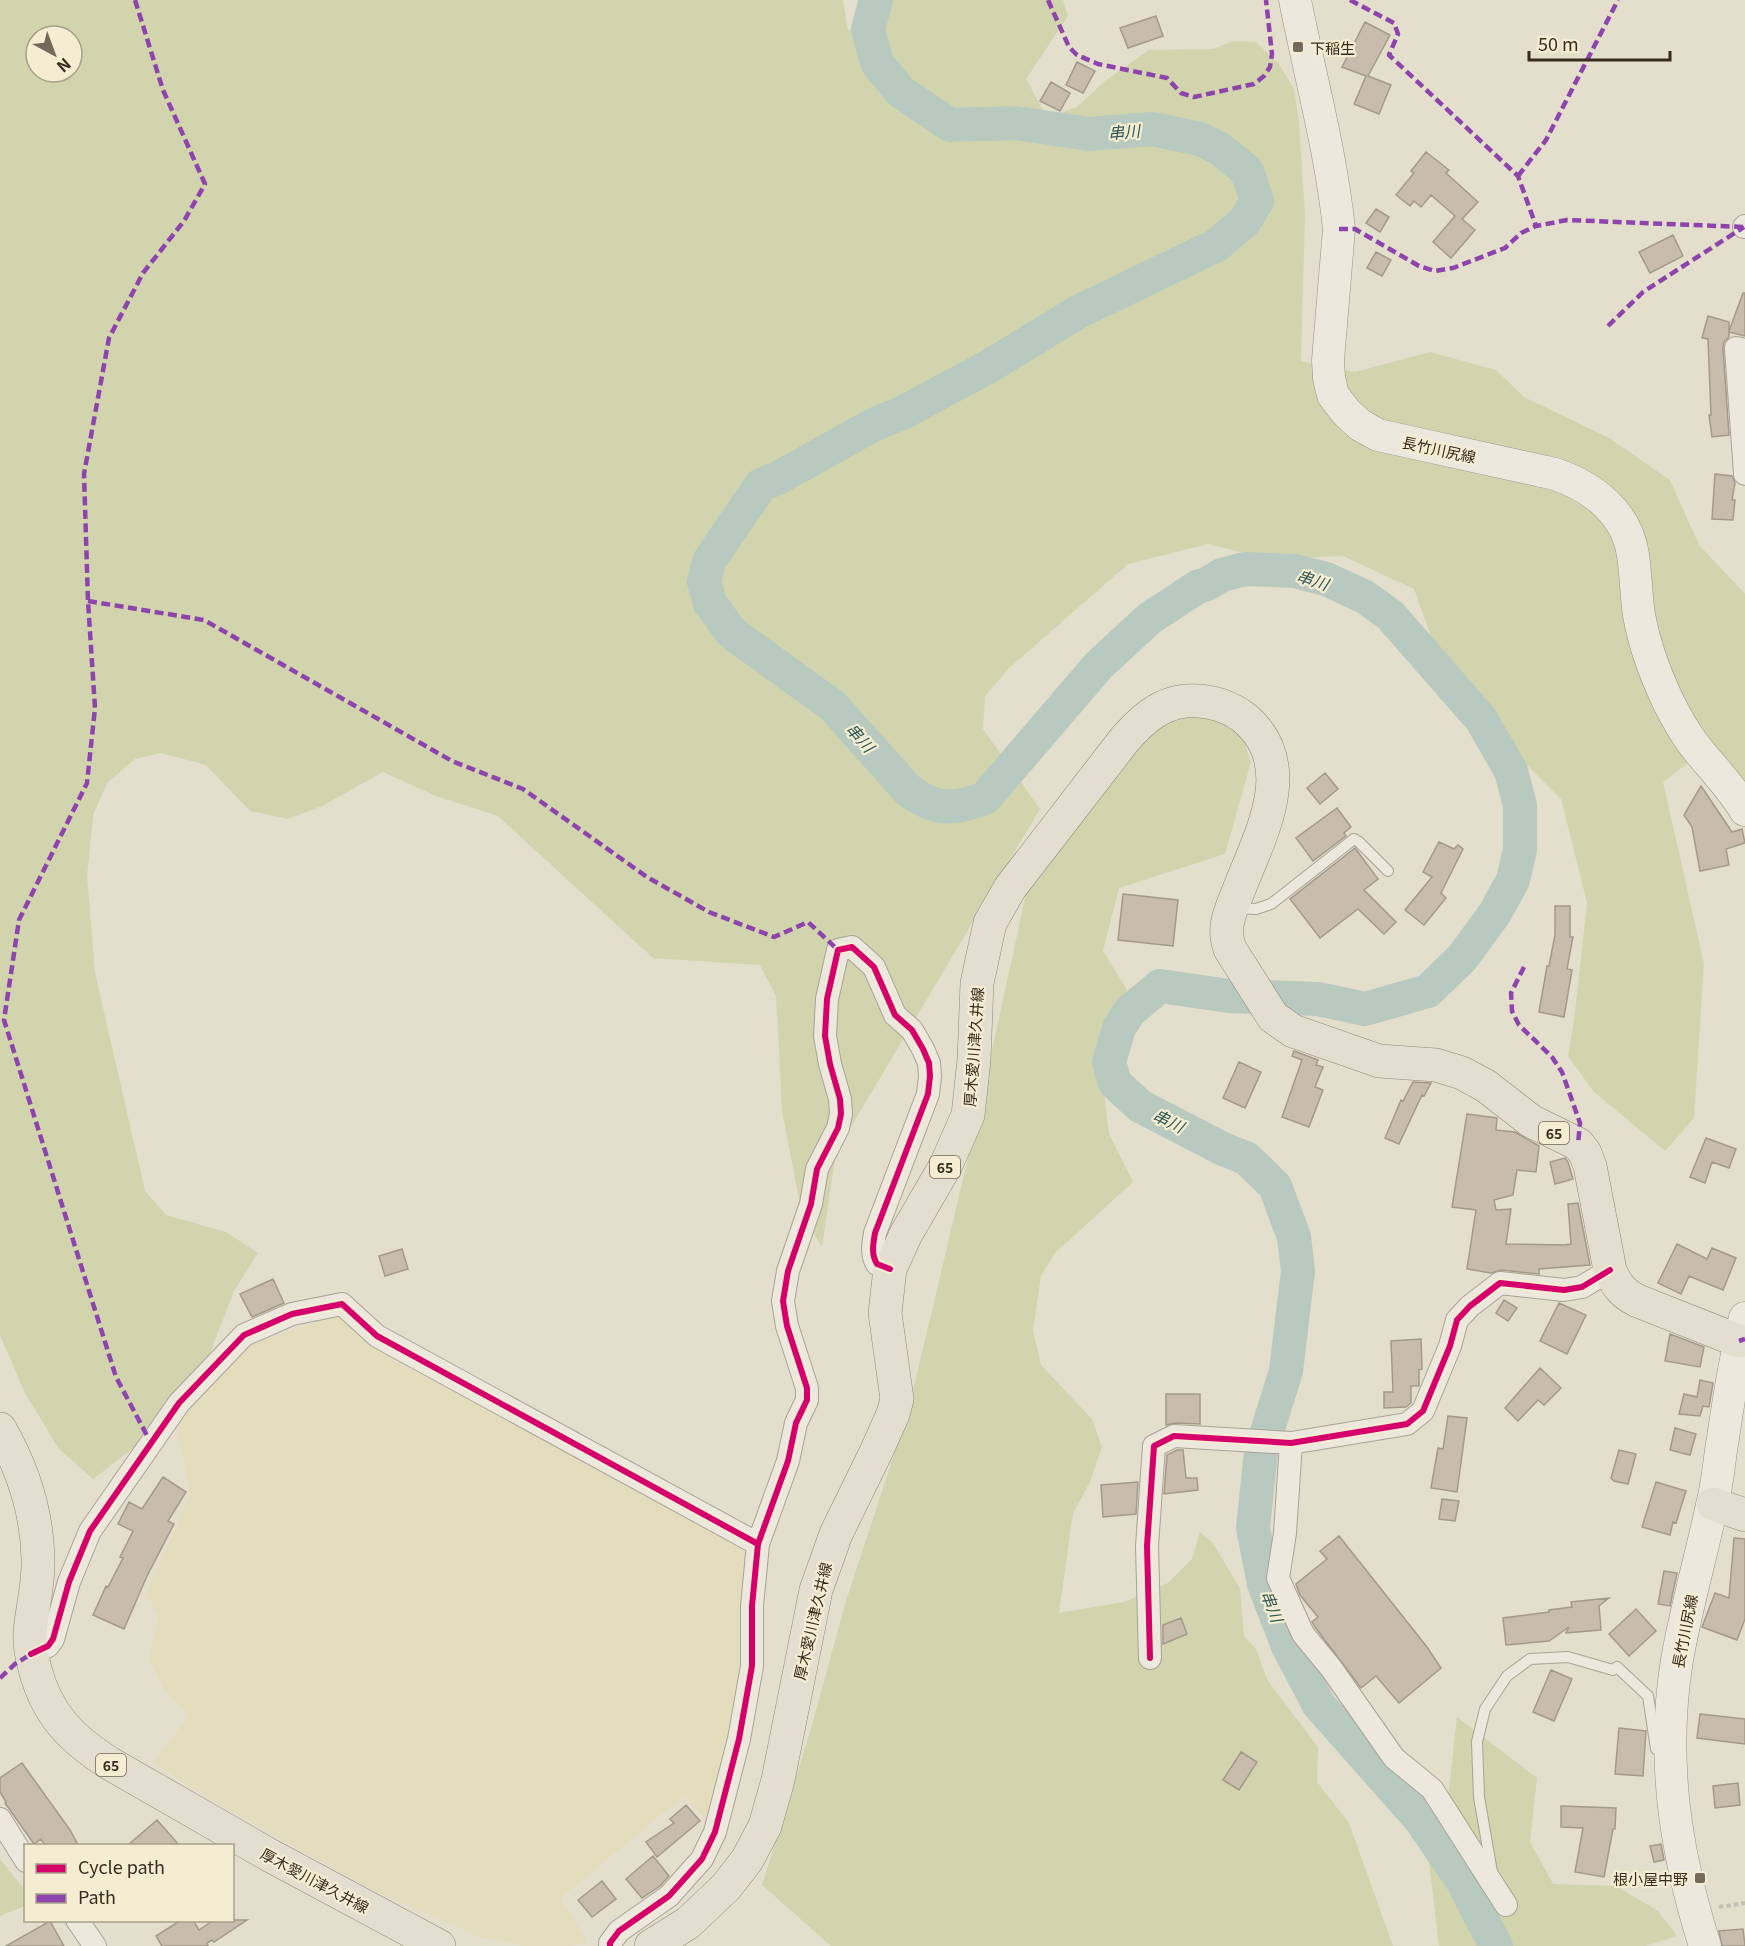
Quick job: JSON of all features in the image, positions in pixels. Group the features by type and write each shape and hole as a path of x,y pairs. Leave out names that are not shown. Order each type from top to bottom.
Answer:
{"main road":[{"name":"長竹川尻線","path":"1295,0 1332,169 1339,229 1328,360 1334,395 1353,419 1378,435 1555,474 1581,484 1610,507 1622,522 1632,548 1641,622 1658,680 1686,732 1745,810"},
{"name":"厚木愛川津久井線","path":"651,1946 688,1923 726,1887 747,1860 765,1826 778,1780 816,1590 836,1534 893,1414 897,1399 885,1313 890,1269 906,1234 946,1165 968,1115 974,1060 977,983 990,923 1010,888 1125,739 1144,719 1165,706 1194,700 1207,701 1232,710 1245,719 1257,730 1267,747 1272,761 1274,788 1257,842 1231,908 1226,937 1230,949 1274,1017 1293,1031 1379,1061 1436,1065 1462,1073 1486,1086 1531,1121 1578,1144 1589,1160 1610,1270"},
{"name":"65","path":"1610,1270 1617,1285 1633,1299 1742,1329"},
{"name":"長竹川尻線","path":"1705,1946 1688,1891 1679,1849 1671,1768 1671,1719 1677,1661 1713,1504 1731,1384 1742,1329"},
{"name":"厚木愛川津久井線","path":"0,1429 17,1461 26,1488 37,1538 37,1589 30,1635 31,1654 49,1707 61,1724 90,1751 260,1850 439,1946"},
{"path":"1713,1504 1745,1515"}],"street":[{"path":"1745,350 1736,348 1745,474"},
{"path":"610,1946 619,1931 655,1907 688,1876 702,1859 715,1832 739,1739 752,1666 752,1606 758,1544 788,1461 796,1423 807,1400 807,1388 787,1326 783,1301 788,1270 811,1204 817,1169 838,1128 841,1114 840,1099 825,1036 826,999 838,951 852,947 874,967 895,1015 912,1030 929,1063 928,1094 875,1233 874,1258 877,1264 890,1269"},
{"path":"1150,1658 1147,1546 1154,1446 1174,1436 1291,1443 1407,1424 1423,1411 1450,1346 1456,1320 1500,1283 1564,1290 1582,1287 1610,1270"},
{"path":"31,1654 48,1646 53,1639 69,1582 90,1531 179,1402 244,1335 292,1314 342,1304 377,1336 758,1544"},
{"path":"1291,1443 1285,1533 1278,1578 1303,1634 1394,1758 1432,1789 1500,1896"},
{"path":"0,1819 24,1858"},
{"path":"78,1922 95,1946"}],"lane":[{"path":"1231,908 1256,909 1271,904 1354,839 1388,871"},
{"path":"1500,1896 1479,1797 1477,1742 1485,1708 1507,1676 1530,1659 1568,1657 1613,1670 1617,1667 1648,1696 1658,1761 1662,1766 1671,1768"}],"shaded area":[{"path":"339,1315 400,1364 749,1541 745,1678 712,1826 684,1796 560,1898 588,1942 569,1946 523,1946 480,1937 373,1890 206,1797 154,1763 189,1715 165,1691 149,1659 159,1616 146,1595 190,1495 176,1420 249,1344"}],"green space":[{"path":"0,0 843,0 848,30 874,26 894,0 1063,0 1068,16 1026,79 1047,117 1077,107 1105,81 1149,50 1213,49 1234,41 1256,42 1279,64 1294,89 1299,123 1305,214 1301,361 1355,372 1430,352 1496,370 1524,397 1609,438 1670,480 1699,545 1745,594 1745,794 1712,744 1663,782 1704,964 1694,1118 1665,1151 1594,1092 1568,1056 1587,903 1561,799 1505,743 1431,636 1414,589 1343,556 1270,559 1208,544 1128,564 1009,668 985,696 983,729 1040,809 836,1152 822,1247 802,1214 782,1111 776,996 760,965 653,958 498,816 436,796 383,772 322,806 288,819 250,811 206,765 161,753 135,759 107,783 93,815 87,876 95,973 145,1191 166,1215 226,1232 258,1253 234,1291 200,1379 160,1428 93,1479 59,1449 25,1393 0,1335"},
{"path":"1196,715 1239,726 1251,762 1225,854 1119,888 1103,951 1137,1006 1103,1084 1109,1134 1133,1182 1055,1253 1041,1276 1033,1331 1041,1365 1092,1419 1102,1447 1090,1482 1073,1513 1059,1613 1124,1602 1168,1583 1192,1559 1200,1532 1212,1542 1240,1588 1244,1636 1256,1649 1268,1681 1318,1747 1317,1782 1349,1823 1393,1946 831,1946 762,1885 810,1732 846,1601 908,1412 974,1133 1028,885 1154,728"},
{"path":"1457,1717 1537,1778 1530,1842 1553,1884 1616,1886 1658,1911 1677,1936 1645,1946 1439,1946 1429,1862 1446,1815"},
{"path":"0,1859 24,1889 24,1906 0,1916"}],"building":[{"path":"1156,16 1163,36 1128,48 1120,28"},
{"path":"1365,22 1390,35 1368,76 1391,85 1379,114 1354,104 1366,76 1342,67"},
{"path":"1077,62 1095,71 1083,93 1066,85"},
{"path":"1051,82 1070,93 1060,111 1040,101"},
{"path":"1426,152 1449,170 1446,173 1478,202 1462,219 1475,230 1451,258 1433,242 1455,216 1431,195 1421,207 1414,201 1410,206 1396,195 1414,173 1411,171"},
{"path":"1376,209 1389,217 1380,232 1366,223"},
{"path":"1673,235 1683,256 1650,273 1639,252"},
{"path":"1376,252 1391,260 1382,276 1367,268"},
{"path":"1743,293 1745,293 1745,336 1729,332 1723,348 1729,435 1712,437 1709,415 1711,415 1708,339 1702,338 1708,316 1729,322 1729,331"},
{"path":"1715,474 1732,476 1735,483 1732,500 1735,500 1733,520 1712,519"},
{"path":"1325,773 1338,789 1320,804 1307,788"},
{"path":"1701,786 1732,832 1742,829 1745,843 1726,849 1729,865 1700,871 1692,827 1684,815"},
{"path":"1337,808 1351,827 1344,833 1346,836 1313,861 1296,838"},
{"path":"1439,842 1454,849 1458,845 1463,849 1441,893 1446,898 1424,925 1405,910 1432,877 1423,872"},
{"path":"1355,848 1378,879 1364,890 1396,922 1384,934 1358,909 1320,938 1290,899"},
{"path":"1123,894 1178,900 1173,946 1118,940"},
{"path":"1555,906 1570,906 1570,937 1573,937 1567,969 1572,970 1564,1017 1539,1012 1555,935"},
{"path":"1294,1051 1318,1060 1316,1065 1323,1067 1315,1087 1323,1090 1309,1127 1282,1117 1302,1060 1292,1056"},
{"path":"1239,1062 1261,1072 1245,1108 1223,1098"},
{"path":"1413,1082 1431,1083 1424,1096 1422,1095 1399,1144 1385,1138 1401,1100 1403,1101"},
{"path":"1467,1114 1497,1118 1496,1130 1515,1132 1539,1146 1536,1172 1517,1170 1513,1195 1494,1200 1496,1210 1511,1209 1506,1244 1571,1244 1568,1204 1578,1203 1590,1265 1539,1269 1539,1274 1501,1270 1491,1273 1467,1269 1476,1210 1452,1207"},
{"path":"1706,1138 1736,1149 1729,1168 1712,1162 1705,1183 1690,1177"},
{"path":"1565,1158 1573,1179 1555,1184 1550,1162"},
{"path":"1677,1244 1707,1259 1712,1248 1736,1258 1723,1290 1689,1276 1681,1294 1658,1283"},
{"path":"402,1249 408,1269 385,1276 379,1256"},
{"path":"273,1279 284,1303 252,1317 240,1294"},
{"path":"1504,1300 1517,1308 1508,1321 1496,1313"},
{"path":"1559,1303 1586,1315 1567,1354 1540,1341"},
{"path":"1670,1334 1704,1347 1700,1367 1665,1361"},
{"path":"1421,1339 1422,1369 1419,1370 1419,1386 1411,1386 1411,1403 1406,1407 1384,1408 1384,1392 1393,1392 1391,1341"},
{"path":"1540,1368 1561,1388 1544,1405 1538,1400 1518,1421 1505,1408"},
{"path":"1700,1380 1713,1383 1709,1407 1703,1406 1700,1416 1679,1414 1684,1394 1697,1397"},
{"path":"1166,1394 1200,1394 1200,1424 1166,1425"},
{"path":"1448,1416 1467,1418 1457,1492 1431,1488 1438,1448 1443,1449"},
{"path":"1675,1428 1696,1434 1690,1455 1670,1450"},
{"path":"1183,1450 1186,1478 1197,1478 1198,1490 1164,1494 1167,1455"},
{"path":"1619,1450 1636,1454 1628,1484 1614,1481 1611,1478"},
{"path":"163,1477 186,1492 168,1521 174,1524 147,1576 124,1629 93,1615 106,1586 108,1587 123,1558 120,1557 133,1531 118,1524 129,1502 142,1509"},
{"path":"1138,1482 1136,1514 1103,1517 1101,1485"},
{"path":"1656,1482 1686,1491 1670,1535 1642,1527"},
{"path":"1442,1499 1459,1501 1455,1521 1439,1519"},
{"path":"1339,1536 1441,1668 1399,1703 1376,1676 1361,1688 1315,1627 1312,1622 1318,1617 1300,1595 1296,1584 1327,1559 1320,1551"},
{"path":"1734,1538 1745,1539 1745,1619 1737,1640 1702,1627 1715,1593 1729,1598"},
{"path":"1664,1571 1677,1573 1670,1606 1658,1604"},
{"path":"1609,1598 1599,1606 1601,1630 1566,1633 1569,1627 1549,1641 1506,1645 1503,1618 1572,1607 1571,1602"},
{"path":"1636,1609 1656,1631 1629,1656 1609,1634"},
{"path":"1181,1618 1187,1634 1163,1644 1163,1625"},
{"path":"1551,1670 1572,1679 1554,1721 1533,1712"},
{"path":"1700,1714 1745,1719 1745,1744 1697,1738"},
{"path":"1619,1728 1646,1731 1643,1776 1615,1774"},
{"path":"1241,1752 1257,1762 1239,1790 1223,1780"},
{"path":"22,1763 77,1844 44,1844 41,1839 34,1844 5,1803 0,1792 0,1778"},
{"path":"1738,1783 1740,1805 1715,1808 1713,1786"},
{"path":"686,1805 700,1821 657,1857 646,1842 674,1823 670,1819"},
{"path":"1561,1806 1616,1808 1615,1829 1613,1829 1604,1877 1575,1872 1583,1828 1561,1827"},
{"path":"157,1820 178,1844 129,1844"},
{"path":"1661,1844 1664,1860 1654,1862 1650,1846"},
{"path":"653,1856 669,1876 660,1886 642,1898 626,1879"},
{"path":"602,1881 616,1899 592,1917 578,1900"},
{"path":"247,1920 214,1942 212,1940 207,1943 208,1946 162,1946 156,1936 178,1922 194,1922 199,1930 211,1922"},
{"path":"51,1922 64,1946 6,1946"},
{"path":"1743,1929 1745,1946 1722,1946 1719,1931"}],"waterway":[{"name":"串川","path":"876,0 868,29 877,63 901,92 950,125 1016,123 1089,134 1152,129 1200,139 1220,149 1247,171 1257,201 1245,221 1217,245 1078,312 988,367 761,485 709,561 704,582 710,603 732,633 833,706 908,790 936,805 964,805 985,798 1099,665 1150,618 1199,586 1222,575 1245,569 1295,571 1326,579 1365,597 1390,615 1481,719 1511,771 1520,805 1520,850 1513,880 1495,913 1462,958 1428,991 1365,1009 1318,999 1229,996 1160,986 1130,1011 1119,1028 1109,1062 1115,1083 1140,1106 1223,1149 1246,1158 1275,1186 1294,1237 1298,1271 1286,1371 1261,1451 1253,1528 1264,1584 1288,1646 1319,1705 1420,1819 1463,1882 1496,1946"}],"marked path":[{"path":"135,0 163,90 205,184 184,221 143,273 109,338 84,474 88,601 95,708 87,783 19,920 4,1020 116,1377 151,1443"},
{"path":"1048,0 1069,47 1077,55 1098,64 1167,78 1181,93 1194,97 1254,84 1264,76 1270,67 1272,54 1266,0"},
{"path":"1350,0 1394,23 1398,34 1389,55 1518,176 1536,226 1567,220 1744,227"},
{"path":"1518,176 1546,140 1618,0"},
{"path":"1339,229 1355,229 1419,266 1435,271 1453,268 1505,248 1521,233 1536,226"},
{"path":"1608,326 1643,292 1744,227"},
{"path":"88,601 204,620 452,761 523,789 647,877 709,912 774,937 808,922 838,950"},
{"path":"1524,967 1511,993 1512,1011 1519,1025 1552,1057 1562,1072 1580,1123 1578,1144"},
{"path":"1739,1341 1745,1339"},
{"path":"0,1678 15,1664 31,1654"}],"cycle path":[{"path":"610,1946 619,1931 669,1896 702,1859 715,1832 739,1739 752,1666 752,1606 758,1544 788,1461 796,1423 807,1400 807,1388 787,1326 783,1301 788,1271 811,1204 817,1169 838,1128 841,1114 840,1099 825,1036 827,999 838,950 852,947 874,967 895,1015 912,1030 929,1063 928,1094 875,1233 873,1249 875,1260 877,1264 890,1269"},
{"path":"1150,1658 1147,1546 1154,1446 1174,1436 1291,1443 1407,1424 1423,1411 1450,1346 1457,1320 1470,1306 1500,1283 1564,1290 1582,1287 1610,1270"},
{"path":"31,1654 48,1646 53,1639 69,1582 90,1531 179,1403 244,1335 292,1314 342,1304 377,1336 758,1544"}],"place":[{"name":"下稲生","path":"1298,47"},
{"name":"根小屋中野","path":"1700,1878"}]}
